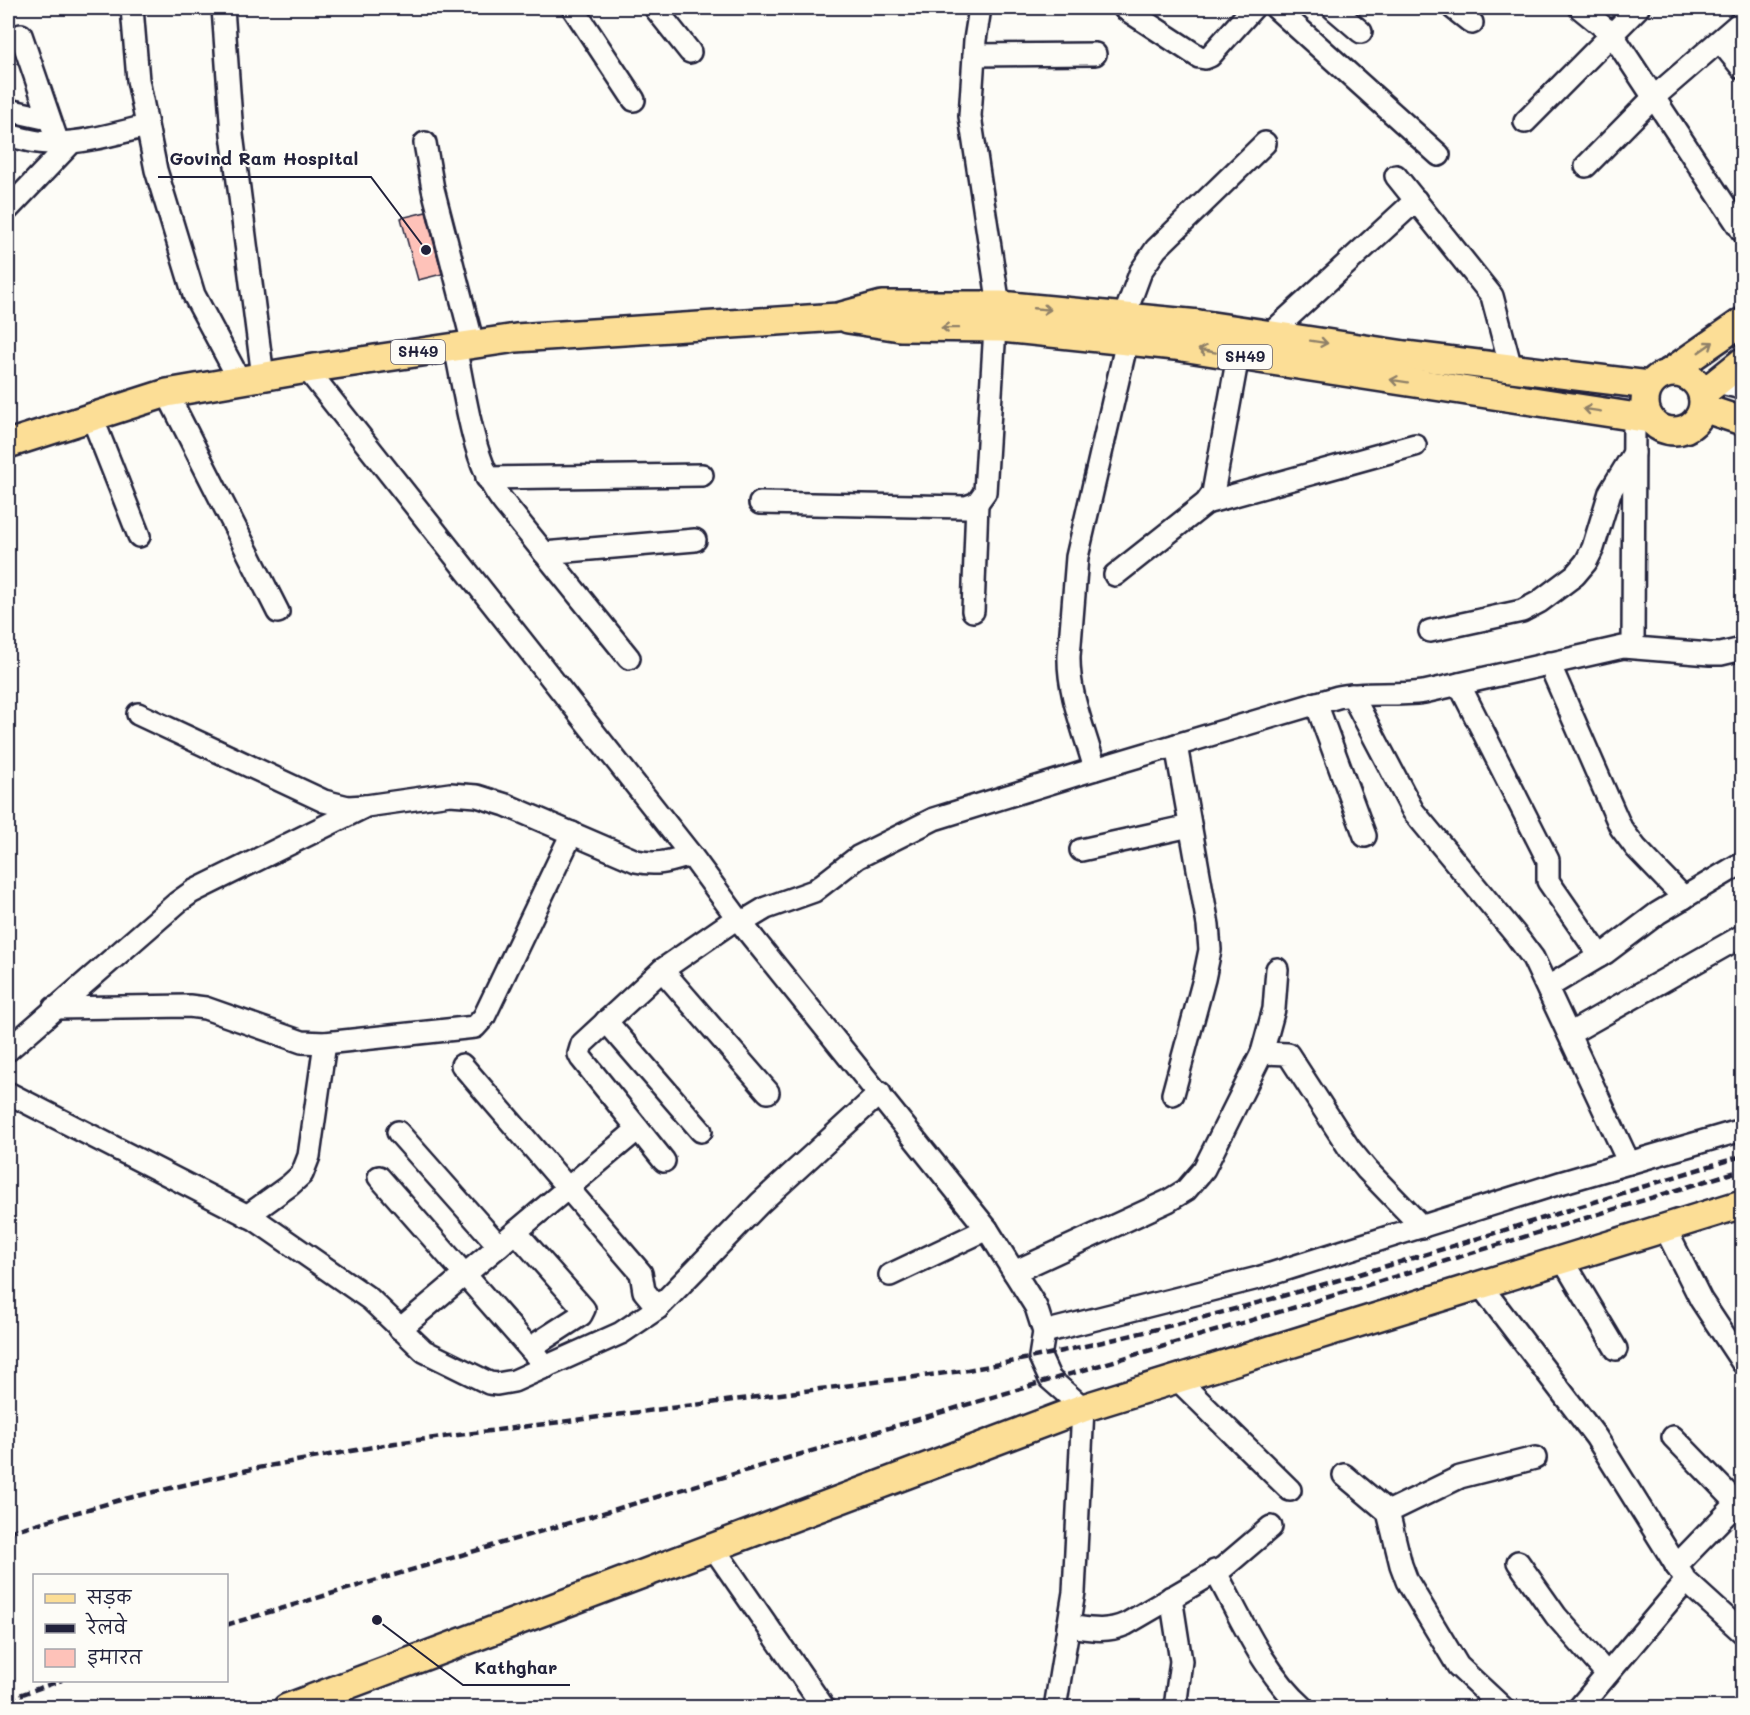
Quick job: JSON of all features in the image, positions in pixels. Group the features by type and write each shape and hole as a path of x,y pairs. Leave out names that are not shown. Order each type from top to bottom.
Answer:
{"main road":[{"name":"SH49","path":"8,444 166,393 307,369 516,338 838,317 882,306 999,321 1126,329 1199,324 1511,368 1660,379"},
{"path":"1743,322 1660,379 1644,400 1645,410 1642,418 1667,430 1677,431 1694,423 1743,362"},
{"name":"SH49","path":"1126,329 1175,346 1642,418"},
{"path":"1660,379 1680,373 1689,376 1716,393 1743,421"},
{"path":"287,1707 1083,1408 1743,1204"}],"street":[{"path":"132,8 138,80 156,170 194,296 252,379"},
{"path":"223,8 252,379"},
{"path":"655,8 690,52"},
{"path":"1124,8 1199,57 1205,58 1210,56 1245,10"},
{"path":"1276,8 1439,155"},
{"path":"1333,8 1362,33"},
{"path":"1453,8 1473,24"},
{"path":"1580,8 1612,34 1743,231"},
{"path":"1525,122 1638,8"},
{"path":"973,611 977,503 984,492 999,321 970,116 977,9"},
{"path":"582,11 634,100"},
{"path":"1586,166 1653,98 1743,21"},
{"path":"21,35 50,119 64,143"},
{"path":"1720,41 1743,68"},
{"path":"974,55 1095,54"},
{"path":"8,110 50,119"},
{"path":"8,135 32,141 64,143 147,126"},
{"path":"8,209 64,143"},
{"path":"425,143 464,345 478,453 487,478 497,495 629,658"},
{"path":"1095,769 1069,671 1077,557 1126,329 1141,271 1156,249 1265,143"},
{"path":"1396,176 1492,296 1511,368"},
{"path":"1270,334 1416,200"},
{"path":"1115,575 1206,503 1213,493 1238,356"},
{"path":"307,369 691,855 739,921 880,1093 987,1229 1036,1308 1044,1332 1040,1357 1050,1379 1083,1408 1074,1592 1054,1707"},
{"path":"166,393 278,612"},
{"path":"92,417 139,536"},
{"path":"1633,647 1634,453 1642,418"},
{"path":"1206,503 1415,445"},
{"path":"1430,631 1522,611 1539,602 1575,574 1586,562 1593,548 1610,492 1634,453"},
{"path":"487,478 702,475"},
{"path":"760,502 966,507 977,503"},
{"path":"544,553 695,540"},
{"path":"664,1161 579,1054 582,1044 662,970 739,921 766,908 814,891 858,857 934,819 1352,694 1405,694 1459,684 1609,649 1633,647 1721,654 1743,649"},
{"path":"1549,663 1621,828 1636,848 1684,898"},
{"path":"1459,684 1548,860 1548,882 1600,956"},
{"path":"1352,694 1413,811 1533,958 1629,1163"},
{"path":"1316,703 1365,836"},
{"path":"138,714 324,801 348,807 450,794 477,796 506,805 636,861 651,864 665,863 691,855"},
{"path":"1173,1094 1204,980 1209,950 1208,925 1176,745"},
{"path":"8,1050 54,1008 192,892 366,806"},
{"path":"1082,850 1190,826"},
{"path":"54,1008 189,1006 205,1008 302,1041 325,1043 475,1027 480,1023 572,833"},
{"path":"1548,987 1600,956 1658,913 1743,863"},
{"path":"1569,1034 1743,936"},
{"path":"1014,1272 1168,1201 1186,1190 1204,1169 1262,1053 1274,1009 1277,969"},
{"path":"662,970 768,1092"},
{"path":"606,1021 701,1131"},
{"path":"247,1216 302,1174 309,1156 325,1043"},
{"path":"1262,1053 1288,1054 1349,1148 1422,1227"},
{"path":"462,1065 641,1273 644,1291 658,1308"},
{"path":"8,1093 247,1216 360,1292 424,1351 489,1383 497,1384 514,1381 621,1333 658,1308 760,1203 880,1093"},
{"path":"400,1329 638,1129"},
{"path":"1044,1332 1258,1278 1743,1130"},
{"path":"398,1132 499,1246"},
{"path":"379,1177 546,1367"},
{"path":"1665,1228 1701,1300 1743,1362"},
{"path":"890,1275 987,1229"},
{"path":"516,1232 584,1309 581,1315 530,1348"},
{"path":"1563,1260 1616,1349"},
{"path":"1481,1286 1596,1437 1681,1573 1743,1632"},
{"path":"1177,1379 1290,1490"},
{"path":"1582,1706 1681,1573 1738,1509 1673,1437"},
{"path":"1388,1512 1460,1478 1535,1458"},
{"path":"1344,1475 1388,1512 1401,1565 1413,1591 1458,1666 1503,1707"},
{"path":"1068,1626 1100,1630 1113,1629 1234,1560 1271,1527"},
{"path":"713,1547 824,1707"},
{"path":"1518,1562 1556,1616 1607,1674"},
{"path":"1215,1571 1266,1663 1281,1685 1304,1707"},
{"path":"1171,1597 1181,1661 1175,1707"}],"building":[{"path":"426,212 442,274 418,280 401,218"}],"railway":[{"path":"8,1532 120,1500 252,1469 395,1443 962,1371 1061,1351 1258,1303 1452,1246 1742,1156"},
{"path":"228,1624 1299,1306 1742,1170"},
{"path":"8,1699 56,1682"}],"place":[{"name":"Govind Ram Hospital","path":"426,250"},
{"name":"Kathghar","path":"377,1620"}]}
